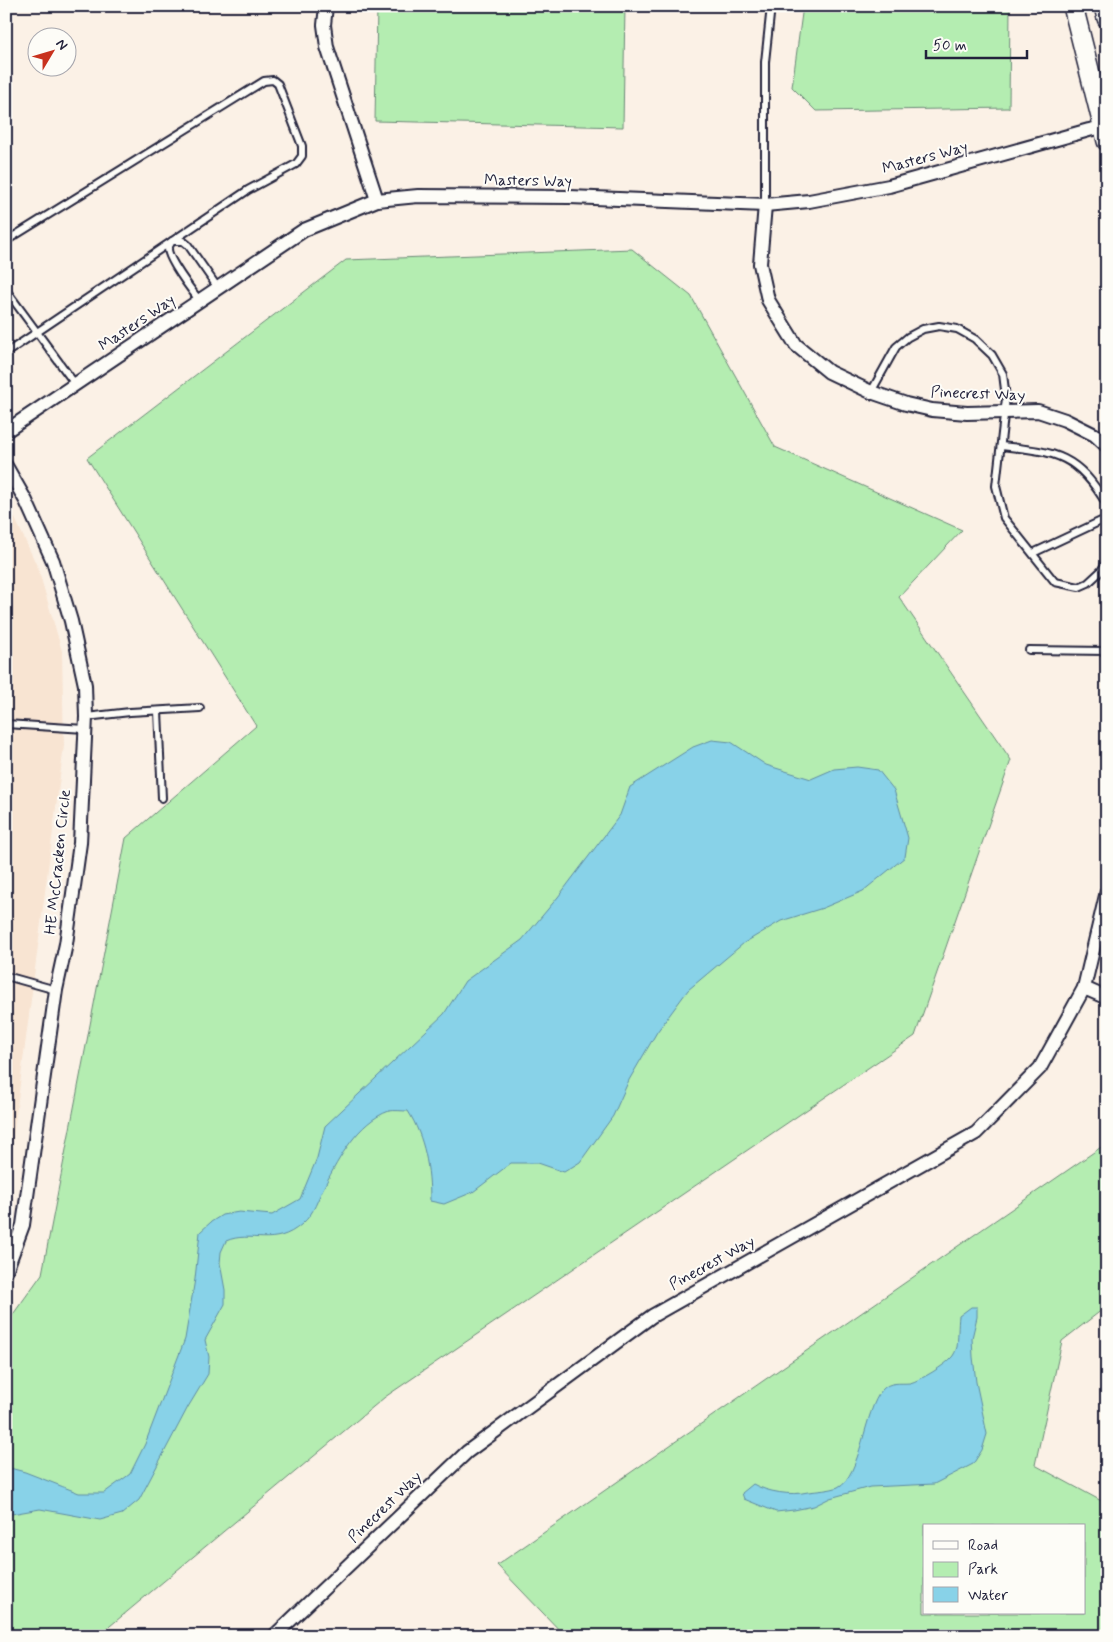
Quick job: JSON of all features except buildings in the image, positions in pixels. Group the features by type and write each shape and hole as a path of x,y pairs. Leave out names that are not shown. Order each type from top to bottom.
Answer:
{"main road":[{"path":"1073,6 1106,131"},
{"path":"1104,6 1107,18"}],"street":[{"path":"326,6 324,25 327,47 377,200"},
{"name":"Masters Way","path":"6,431 304,230 377,200 418,196 532,197 766,205 809,201 888,186 1106,131"},
{"name":"Pinecrest Way","path":"766,205 760,264 768,300 796,345 829,372 871,392 906,404 932,410 968,413 1038,411 1065,420 1095,435 1107,446"},
{"name":"HE McCracken Circle","path":"6,466 26,501 53,561 71,621 85,685 86,723 80,843 66,944 56,990 23,1225 6,1271"},
{"name":"Pinecrest Way","path":"274,1636 466,1452 652,1316 976,1132 1040,1068 1084,988 1107,891"},
{"path":"1084,988 1107,998"}],"lane":[{"path":"766,205 765,62 771,6"},
{"path":"6,241 264,81 272,80 278,84 302,146 302,156 296,164 248,190 6,353"},
{"path":"172,241 183,241 188,245 218,288"},
{"path":"172,241 169,246 169,252 176,267 199,300"},
{"path":"6,290 75,384"},
{"path":"871,392 896,347 908,337 923,329 940,326 957,329 975,338 992,355 1003,374 1006,398 996,486 1004,518 1055,582 1078,588 1088,583 1107,561"},
{"path":"1000,446 1040,451 1063,457 1076,465 1089,478 1107,505"},
{"path":"1032,553 1101,521 1107,525"},
{"path":"1029,650 1107,651"},
{"path":"6,724 86,723 130,712 200,708"},
{"path":"158,711 162,798"},
{"path":"6,976 56,990"}],"shaded area":[{"path":"6,499 38,568 62,651 64,746 10,1161 6,1179"}],"green space":[{"path":"377,6 625,6 623,127 375,121"},
{"path":"803,6 1010,6 1009,108 816,111 792,87"},
{"path":"632,249 691,296 775,447 962,530 899,597 1011,760 915,1036 385,1397 98,1636 6,1636 6,1324 42,1274 126,838 256,726 87,458 346,260"},
{"path":"1107,1143 1107,1306 1062,1341 1035,1465 1107,1504 1107,1636 565,1636 497,1565"}],"water":[{"path":"712,740 731,742 766,765 811,779 834,769 857,767 878,770 894,790 908,838 905,857 863,891 823,908 781,921 744,943 688,990 657,1032 629,1080 613,1116 580,1162 564,1172 538,1163 511,1163 473,1192 444,1204 430,1201 429,1177 425,1154 419,1132 408,1111 389,1111 368,1123 343,1153 322,1190 313,1211 302,1224 282,1236 244,1237 226,1241 221,1252 220,1263 225,1290 225,1304 205,1340 209,1357 208,1374 188,1407 139,1500 122,1514 100,1520 40,1509 6,1515 6,1467 25,1472 79,1493 104,1493 130,1474 145,1444 185,1339 195,1279 200,1232 222,1215 239,1212 272,1215 300,1199 317,1158 325,1126 444,1014 465,981 522,940 558,897 620,815 630,787 693,747"},
{"path":"971,1307 977,1307 977,1317 972,1338 973,1357 976,1382 987,1434 982,1450 973,1464 934,1484 870,1487 830,1498 814,1506 794,1510 776,1512 744,1499 742,1493 753,1484 772,1491 794,1494 832,1489 846,1481 857,1457 871,1412 882,1390 891,1384 914,1382 949,1360 957,1347 959,1316"}]}
